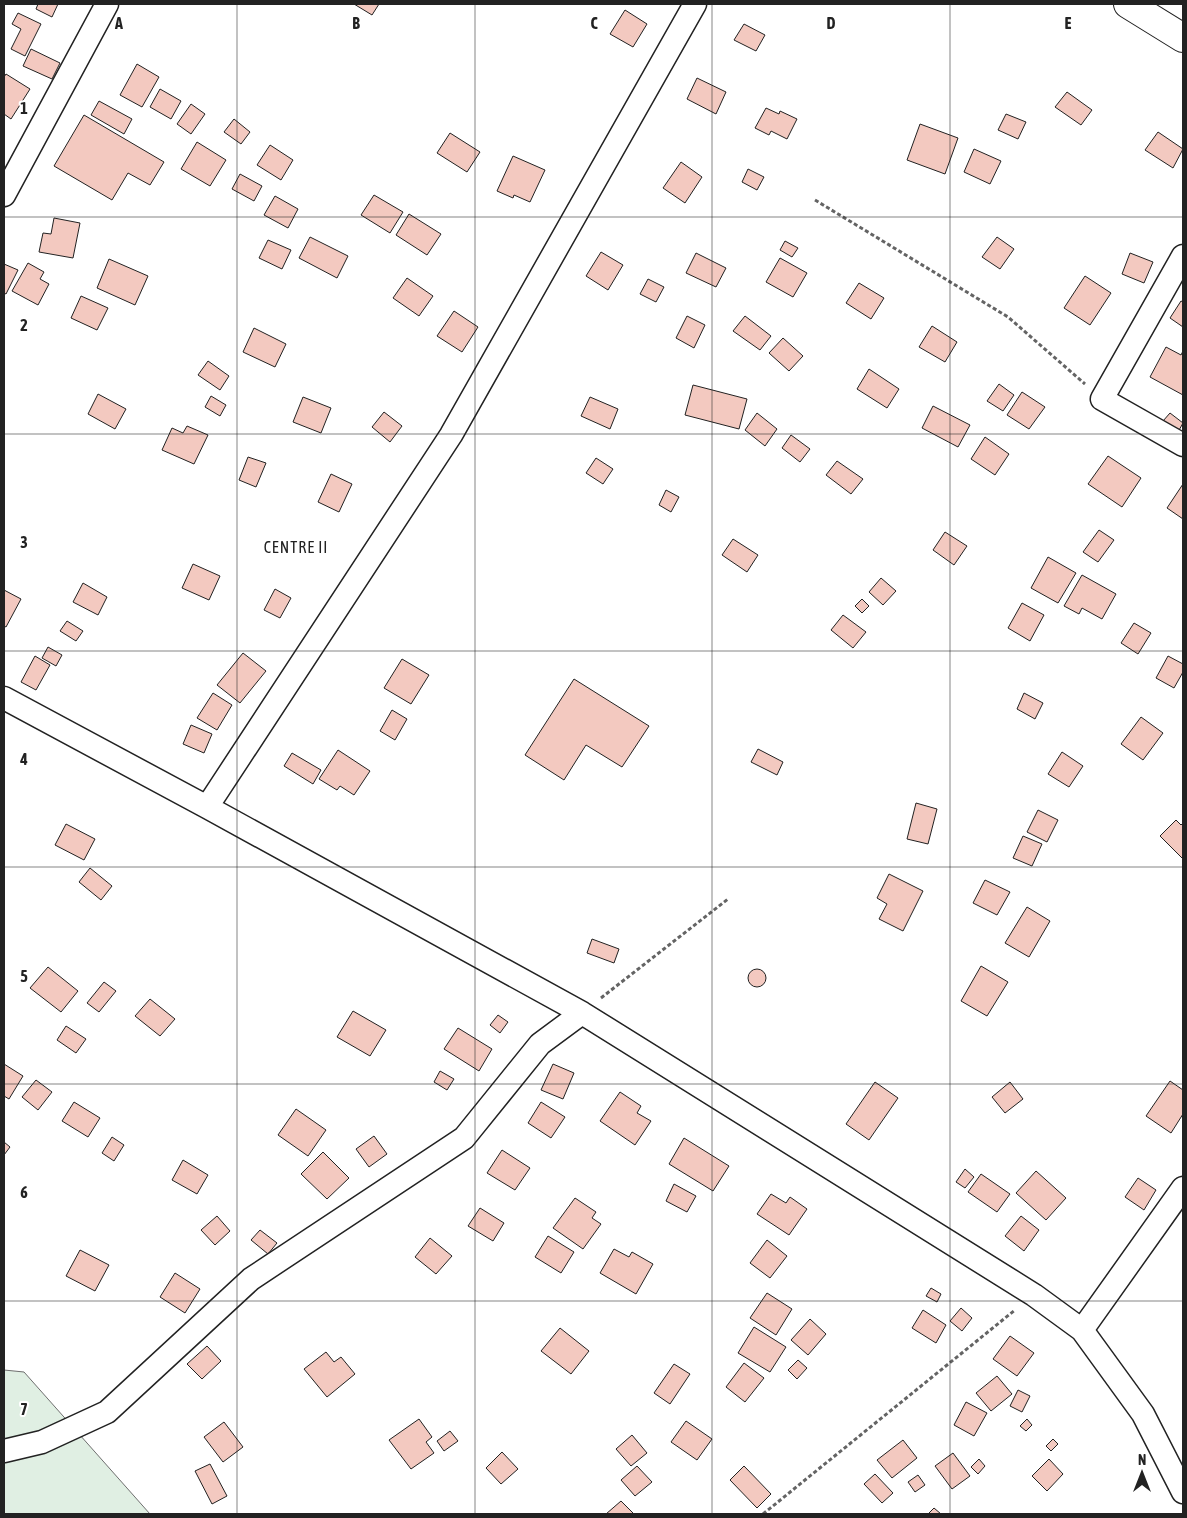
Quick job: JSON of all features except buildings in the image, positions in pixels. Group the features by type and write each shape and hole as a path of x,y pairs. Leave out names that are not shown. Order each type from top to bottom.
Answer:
{"street":[{"path":"4,195 107,4"},
{"path":"207,806 451,435 695,4"},
{"path":"1128,4 1183,38"},
{"path":"1183,256 1102,399 1183,445"},
{"path":"4,698 207,806 582,1013 1034,1295 1082,1330 1142,1414 1183,1492"},
{"path":"4,1451 42,1442 107,1412 251,1279 464,1138 540,1044 582,1013"},
{"path":"1082,1330 1183,1188"}],"path":[{"path":"815,200 1008,317 1102,399"},
{"path":"582,1013 728,899"},
{"path":"763,1514 1034,1295"}],"green space":[{"path":"4,1370 24,1372 150,1514 4,1514"}],"district":[{"name":"CENTRE II","path":"296,547"}]}
